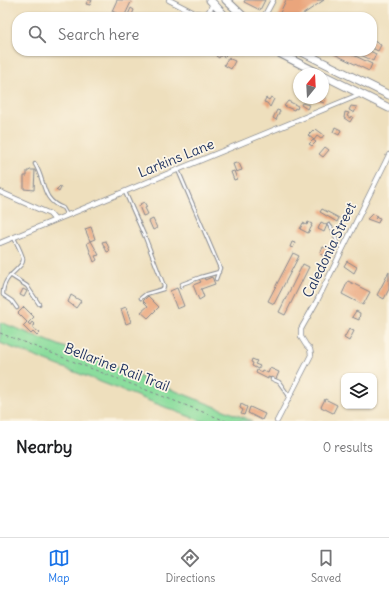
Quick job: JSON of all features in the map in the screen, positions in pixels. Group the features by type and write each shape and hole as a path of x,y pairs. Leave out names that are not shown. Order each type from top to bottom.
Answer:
{"main road":[{"path":"226,0 239,12"},
{"path":"212,1 222,12"},
{"path":"285,56 308,68"},
{"path":"310,56 389,96"},
{"path":"329,78 389,108"}],"street":[{"path":"169,0 196,12"},
{"path":"266,12 272,0"},
{"path":"208,12 211,10 212,1"},
{"name":"Larkins Lane","path":"0,243 362,94"},
{"name":"Caledonia Street","path":"289,396 311,355 310,349 301,337 302,329 389,155"},
{"path":"0,192 50,214 55,220"},
{"path":"277,421 289,396"}],"lane":[{"path":"35,164 41,173 50,200 55,205 63,208 67,215"},
{"path":"178,170 220,268 216,279"},
{"path":"124,192 145,238 164,286 163,289 146,294 141,298"},
{"path":"329,225 333,230 338,245 343,248"},
{"path":"14,238 23,260 21,265 6,280 3,287 3,295 12,301 17,308"},
{"path":"181,287 182,284 219,272"},
{"path":"10,275 27,286 39,304"},
{"path":"272,379 279,382 289,396"}],"path":[{"name":"Bellarine Rail Trail","path":"0,333 226,421"}],"green space":[{"path":"0,322 252,421 201,421 0,343"}],"building":[{"path":"88,0 92,0 90,5 86,4"},
{"path":"117,0 132,0 126,12 112,11"},
{"path":"245,0 265,0 260,10 244,2"},
{"path":"286,0 324,0 306,12 280,12"},
{"path":"131,8 134,10 133,12 129,12"},
{"path":"377,43 381,45 377,50"},
{"path":"338,56 355,56 372,64 369,71"},
{"path":"363,56 375,56 373,61"},
{"path":"228,58 235,61 231,69 224,65"},
{"path":"271,97 274,99 270,107 264,102 266,98 269,100"},
{"path":"288,101 298,106 297,109 295,108 294,110 284,106"},
{"path":"306,104 309,105 307,109 301,105"},
{"path":"351,106 357,107 354,113 349,110"},
{"path":"277,110 280,111 276,120 273,118"},
{"path":"345,112 349,113 347,116 350,118 351,116 353,117 350,122 344,118"},
{"path":"335,127 341,130 339,135 333,132"},
{"path":"316,129 324,135 321,139 317,136 314,140 308,135"},
{"path":"313,140 316,142 312,146 309,144"},
{"path":"325,147 329,150 323,157 319,154"},
{"path":"239,163 242,170 236,172 233,164"},
{"path":"35,170 34,190 24,189 24,176 27,176 27,171"},
{"path":"234,171 237,179 234,180 231,172"},
{"path":"60,186 61,188 59,192 56,190"},
{"path":"144,202 147,207 145,208 148,214 143,216 139,206"},
{"path":"322,209 339,218 337,222 320,212"},
{"path":"372,214 377,216 375,219 377,217 380,218 378,223 367,219"},
{"path":"153,219 157,228 153,230 149,221"},
{"path":"308,222 312,224 312,226 308,233 300,229 303,223 307,225"},
{"path":"321,222 327,225 324,232 318,229"},
{"path":"91,227 95,239 90,241 85,229"},
{"path":"91,241 99,255 95,256 97,260 94,262 87,243"},
{"path":"106,241 110,251 107,252 102,242"},
{"path":"292,242 295,243 293,248 290,247"},
{"path":"323,247 332,250 328,257 320,254"},
{"path":"293,253 299,256 274,304 268,301"},
{"path":"347,261 357,267 354,273 344,266"},
{"path":"303,264 309,267 285,315 279,312"},
{"path":"389,272 389,289 384,299 377,295"},
{"path":"204,277 205,280 212,277 215,284 201,289 204,297 199,300 193,285 201,282 199,279"},
{"path":"348,281 370,292 363,305 342,294"},
{"path":"177,288 184,306 177,309 170,291"},
{"path":"23,289 27,291 24,297 20,295"},
{"path":"71,295 81,301 76,308 68,302"},
{"path":"148,296 159,307 148,318 141,312 148,306 143,301"},
{"path":"24,307 34,317 28,323 30,325 32,322 35,325 32,327 40,333 37,336 33,332 31,334 23,326 27,322 18,313"},
{"path":"126,307 131,322 126,324 121,309"},
{"path":"356,311 360,313 359,320 352,317"},
{"path":"349,329 354,331 349,341 344,338"},
{"path":"252,359 257,361 255,364 260,366 258,369 252,366"},
{"path":"270,368 279,372 276,379 268,377 268,379 256,373 257,370 261,372 262,370 268,373"},
{"path":"325,399 337,405 333,413 321,407"},
{"path":"241,404 247,407 244,415 241,414 243,410 240,408"},
{"path":"250,407 265,414 262,420 248,413"}]}
